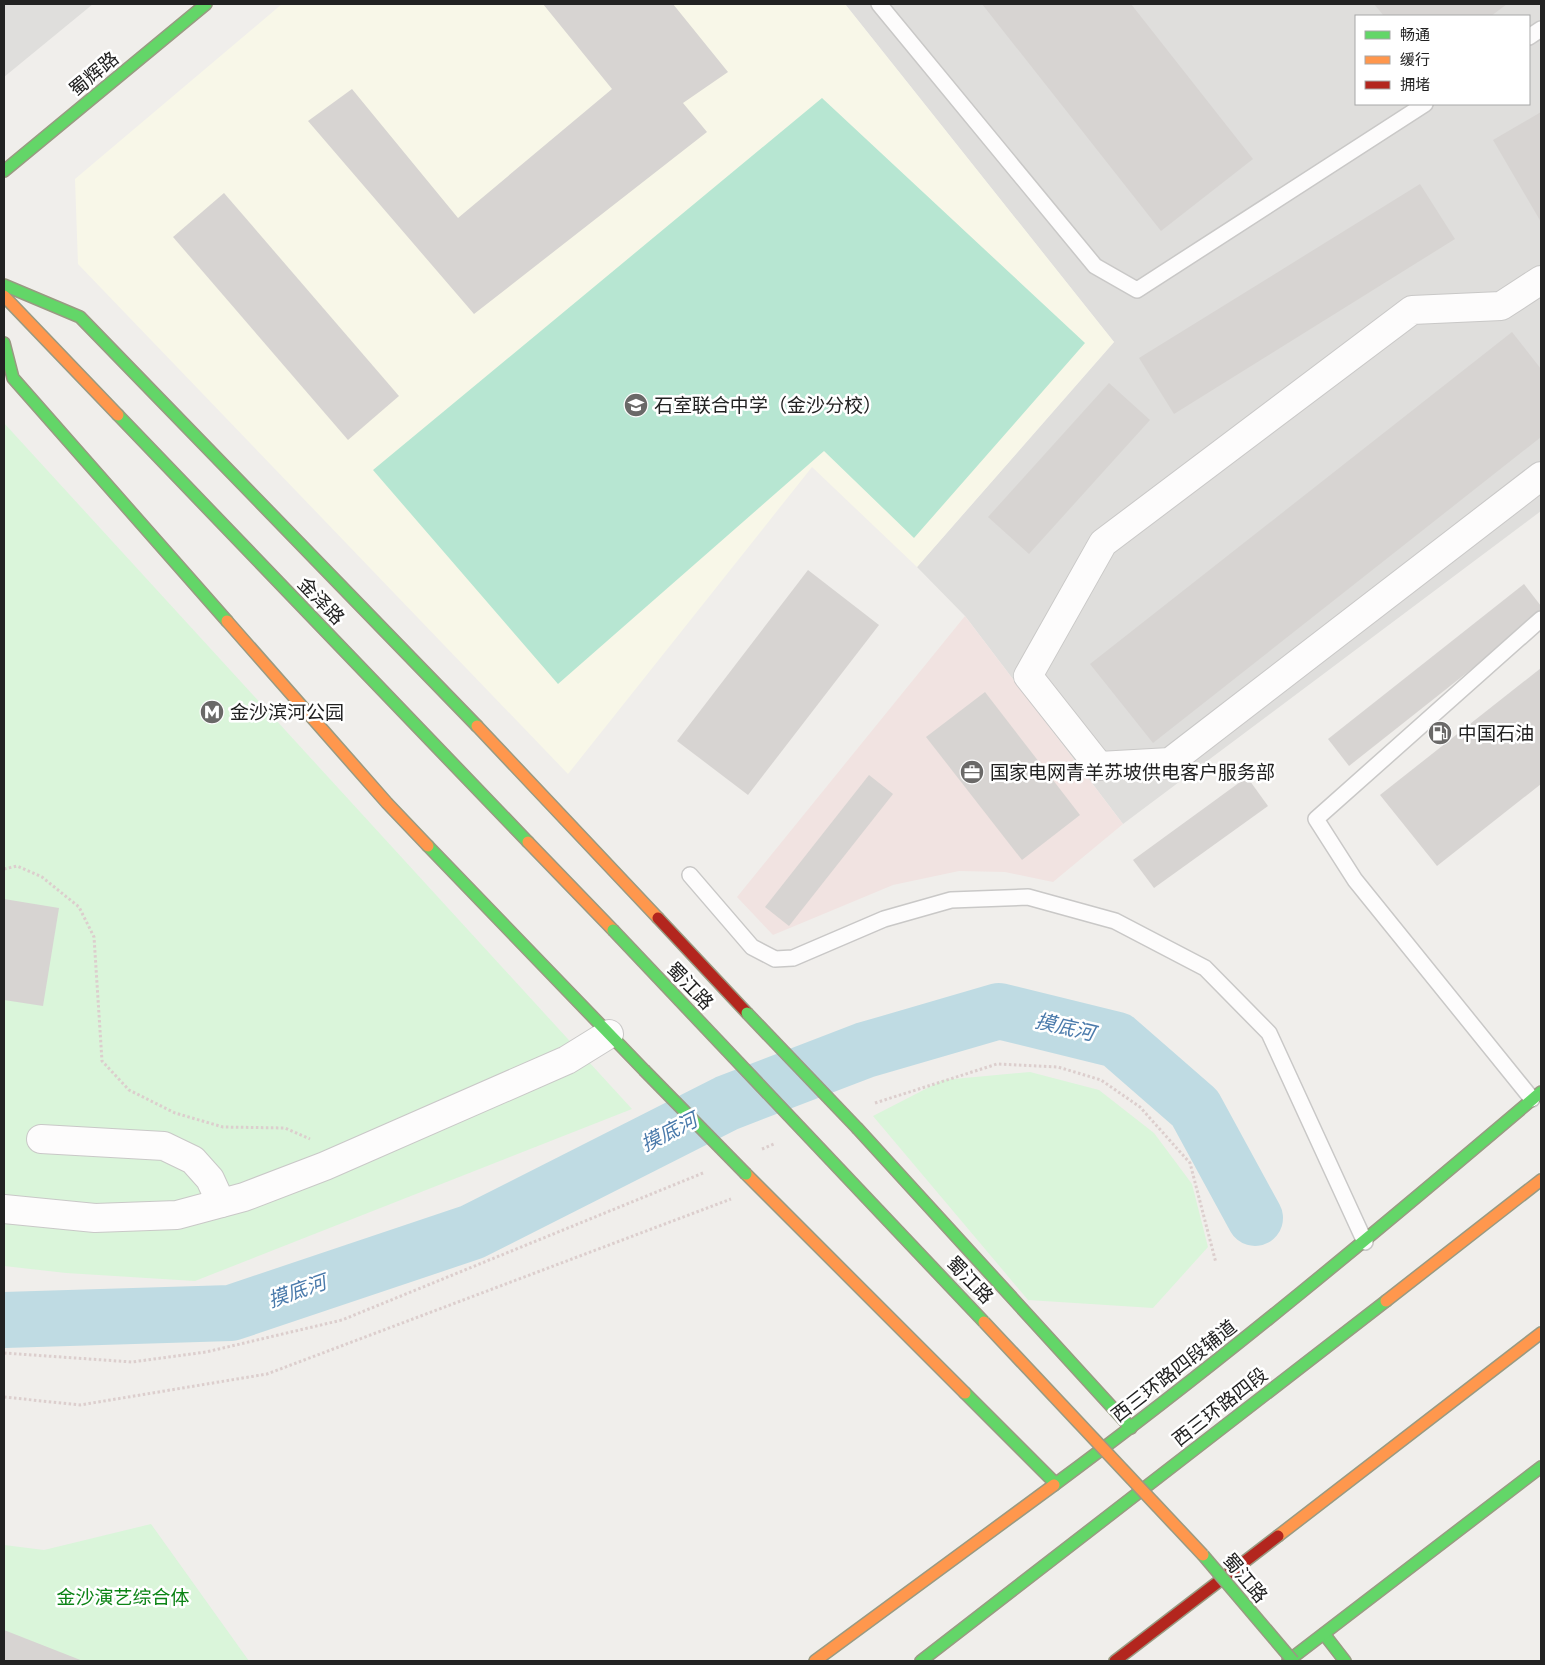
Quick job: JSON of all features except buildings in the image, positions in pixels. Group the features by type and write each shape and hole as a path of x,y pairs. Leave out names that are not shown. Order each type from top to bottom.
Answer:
{"main road":[{"name":"蜀辉路","path":"4,171 206,4"},
{"path":"4,285 80,317 542,794 858,1129 1131,1428"},
{"name":"金泽路","path":"4,296 613,930"},
{"path":"4,343 13,378 387,803 746,1174 758,1189 1055,1483"},
{"name":"蜀江路","path":"613,930 1188,1537 1292,1661"},
{"name":"西三环路四段辅道","path":"815,1661 1131,1428 1365,1242 1537,1096"},
{"name":"西三环路四段","path":"921,1661 1541,1180"},
{"path":"1115,1661 1541,1333"},
{"path":"1288,1661 1541,1467"},
{"path":"1324,1634 1345,1661"}],"street":[{"path":"1541,280 1501,306 1412,310 1103,543 1028,676 1099,766 1170,762 1541,476"},
{"path":"4,1209 95,1218 178,1215 244,1197 325,1166 567,1060 610,1034"},
{"path":"41,1139 164,1146 193,1160 210,1179 221,1203"}],"lane":[{"path":"879,4 1095,266 1137,290 1423,105"},
{"path":"1530,36 1541,28"},
{"path":"1537,1096 1355,880 1316,819 1541,619"},
{"path":"690,874 752,947 775,959 793,958 884,919 950,900 1028,897 1114,921 1206,968 1269,1033 1365,1242"}],"path":[{"path":"4,868 17,866 42,877 79,907 94,937 102,1062 128,1090 175,1113 223,1126 285,1128 313,1140 325,1166"},
{"path":"871,1105 997,1064 1058,1067 1101,1080 1140,1108 1190,1164 1216,1263"},
{"path":"755,1152 782,1141"},
{"path":"4,1353 132,1362 206,1352 342,1320 710,1170"},
{"path":"4,1397 80,1405 267,1374 758,1189"}],"shaded area":[{"path":"4,4 93,4 4,77"},
{"name":"石室联合中学（金沙分校）","path":"282,4 845,4 1114,342 917,567 812,467 568,774 78,264 75,179"},
{"path":"845,4 1541,4 1541,511 1123,824 965,616 917,567 1114,342"},
{"path":"965,616 1123,824 1053,882 1005,872 959,871 893,885 773,935 737,897"}],"green space":[{"path":"822,98 1085,343 914,538 824,451 558,684 373,470"},
{"name":"金沙滨河公园","path":"4,423 632,1109 195,1281 66,1273 4,1266"},
{"path":"1030,1072 1099,1090 1154,1133 1192,1184 1208,1247 1153,1308 1028,1300 873,1116 943,1080"},
{"name":"金沙演艺综合体","path":"151,1524 249,1661 4,1661 4,1545 44,1550"}],"waterway":[{"name":"摸底河","path":"4,1320 231,1313 472,1232 727,1103 865,1050 999,1011 1117,1040 1195,1108 1255,1218"}],"traffic: fast":[{"path":"4,171 206,4"},
{"path":"4,285 80,317 477,726"},
{"path":"4,343 13,378 227,621"},
{"path":"118,415 528,842"},
{"path":"428,846 644,1070"},
{"path":"613,930 984,1322"},
{"path":"747,1013 858,1129"},
{"path":"644,1070 746,1174"},
{"path":"1054,1485 1240,1342 1541,1092"},
{"path":"858,1129 1131,1428"},
{"path":"921,1661 1386,1301"},
{"path":"965,1393 1055,1483"},
{"path":"1288,1661 1541,1467"},
{"path":"1203,1555 1293,1661"},
{"path":"1324,1634 1345,1661"}],"traffic: slow":[{"path":"4,296 118,415"},
{"path":"227,621 387,803 428,846"},
{"path":"477,726 658,918"},
{"path":"528,842 613,930"},
{"path":"746,1174 965,1393"},
{"path":"1386,1301 1541,1180"},
{"path":"984,1322 1203,1555"},
{"path":"1278,1536 1541,1333"},
{"path":"815,1661 1054,1485"}],"traffic: jam":[{"path":"658,918 747,1013"},
{"path":"1115,1661 1278,1536"}],"place":[{"name":"石室联合中学（金沙分校）","path":"636,405"},
{"name":"金沙滨河公园","path":"212,712"},
{"name":"中国石油","path":"1440,733"},
{"name":"国家电网青羊苏坡供电客户服务部","path":"972,772"}]}
